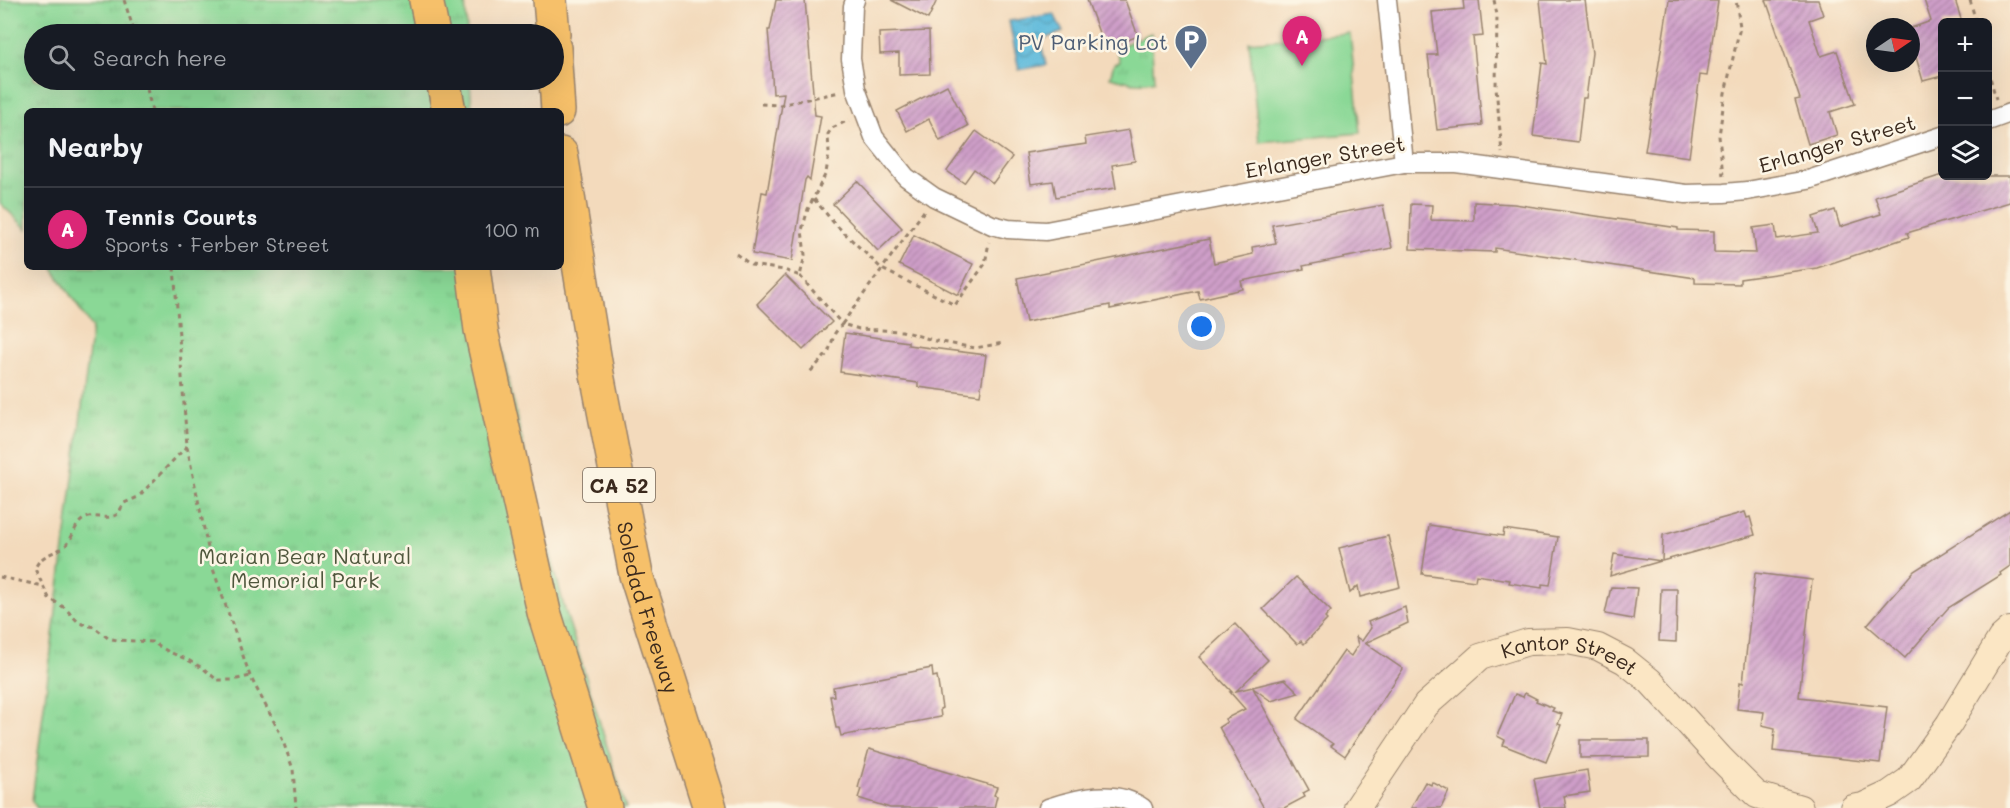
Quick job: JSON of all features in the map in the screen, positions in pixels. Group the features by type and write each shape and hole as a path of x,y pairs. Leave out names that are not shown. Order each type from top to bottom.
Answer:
{"highway":[{"path":"426,0 431,24"},
{"path":"450,0 451,24"},
{"path":"550,0 552,24"},
{"path":"445,90 448,108"},
{"path":"454,90 455,108"},
{"path":"557,90 558,108"},
{"name":"Soledad Freeway","path":"564,172 597,374 636,575 710,808"},
{"path":"473,270 481,330 544,612 605,808"}],"street":[{"name":"Erlanger Street","path":"855,0 851,59 856,88 874,137 906,177 934,198 992,225 1008,229 1046,231 1404,163 1456,163 1686,194 1747,191 1808,180 1938,137"},
{"path":"1387,0 1404,163"},
{"path":"1853,808 1889,794 1909,780 1949,724 2001,638 2010,630"},
{"name":"Kantor Street","path":"1357,808 1425,705 1480,657 1528,642 1568,641 1598,647 1625,662 1650,681 1757,795 1800,808"},
{"path":"1048,808 1075,799 1113,796 1134,802 1143,808"}],"path":[{"path":"124,0 132,24"},
{"path":"1494,0 1497,15 1496,87 1503,170"},
{"path":"1724,193 1719,136 1725,93 1740,27 1736,0"},
{"path":"1970,0 1975,18"},
{"path":"1988,72 1999,116"},
{"path":"761,104 780,105 856,88"},
{"path":"147,90 151,108"},
{"path":"800,276 805,255 802,230 808,209 826,173 829,154 828,134 832,128 864,114"},
{"path":"809,373 828,353 835,333 934,198"},
{"path":"814,199 834,223 882,269 955,305 986,264 992,225"},
{"path":"736,254 751,266 784,270 800,276 842,324 859,329 902,331 936,341 975,348 1004,343"},
{"path":"174,270 187,446 211,563 250,676 280,733 293,769 296,808"},
{"path":"187,446 138,497 124,503 118,514 104,518 87,517 81,521 67,545 44,557 35,569 49,598 65,609 79,624 94,627 108,638 128,642 152,642 204,669 217,681 250,676"},
{"path":"0,577 44,585"}],"green space":[{"path":"0,0 465,0 466,24 24,24 24,90 471,90 472,108 24,108 24,226 0,203"},
{"path":"1151,33 1154,81 1134,83 1110,77 1114,64 1120,62 1116,48"},
{"path":"1350,33 1360,133 1259,142 1249,42"},
{"name":"Marian Bear Natural Memorial Park","path":"54,270 487,270 519,428 563,603 626,808 37,808 32,801 92,328"}],"water":[{"path":"1054,14 1063,32 1040,40 1046,65 1019,70 1009,21"}],"building":[{"path":"776,0 805,0 815,115 821,116 810,180 807,177 805,180 792,261 752,254 762,192 767,193 784,93 773,94 768,30 770,30"},
{"path":"891,0 937,0 928,19"},
{"path":"1087,0 1125,0 1138,36 1105,49"},
{"path":"1463,0 1479,0 1483,36 1473,37 1482,125 1437,130 1428,55 1437,55 1432,12 1464,9"},
{"path":"1540,0 1585,0 1592,53 1586,98 1583,98 1578,142 1533,136 1542,63 1547,64"},
{"path":"1669,0 1718,1 1707,76 1700,75 1689,157 1645,151"},
{"path":"1766,0 1818,0 1823,15 1809,20 1821,56 1837,51 1855,104 1830,112 1837,135 1808,144 1795,100 1800,99"},
{"path":"1924,0 1955,0 1961,18 1938,18 1938,77 1923,81 1920,71 1920,25 1931,21"},
{"path":"929,31 930,74 899,75 899,53 880,54 879,33"},
{"path":"947,85 968,126 940,141 929,119 907,131 897,111"},
{"path":"1129,130 1135,161 1112,165 1116,188 1056,197 1053,181 1031,184 1026,153 1086,144 1085,137"},
{"path":"976,131 1012,157 993,183 974,169 964,183 947,171"},
{"path":"1938,176 1938,180 1992,180 1992,176 2010,176 2010,202 1907,233 1909,237 1817,268 1740,279 1740,284 1695,283 1695,278 1495,248 1495,252 1410,249 1411,204 1432,205 1431,220 1474,221 1474,202 1514,204 1678,228 1678,230 1714,231 1714,252 1756,253 1753,228 1775,225 1777,239 1818,233 1813,217 1835,210 1840,227 1881,214 1875,197"},
{"path":"857,181 902,228 878,251 833,204"},
{"path":"1383,205 1392,248 1241,281 1243,289 1200,299 1198,291 1110,309 1110,305 1026,322 1017,278 1209,239 1214,263 1253,254 1252,247 1276,243 1272,225"},
{"path":"914,235 973,264 958,295 899,265"},
{"path":"785,275 832,322 803,350 757,304"},
{"path":"845,333 908,342 908,345 986,355 980,395 918,387 918,383 840,372"},
{"path":"2010,510 2010,566 2000,573 2001,575 1948,608 1905,658 1867,625 1914,571"},
{"path":"1745,512 1747,518 1750,517 1755,535 1662,561 1663,535"},
{"path":"1429,525 1503,536 1504,529 1558,537 1550,585 1542,584 1542,588 1476,575 1475,581 1422,574"},
{"path":"1388,536 1400,587 1360,597 1358,586 1350,593 1339,548"},
{"path":"1614,554 1661,561 1610,576"},
{"path":"1755,573 1812,580 1799,697 1887,707 1880,763 1773,751 1775,728 1762,725 1764,712 1737,709 1740,682 1743,683"},
{"path":"1296,577 1331,611 1325,618 1327,620 1304,644 1301,641 1297,644 1263,609"},
{"path":"1611,587 1637,588 1633,619 1605,614"},
{"path":"1661,589 1677,589 1676,642 1659,641"},
{"path":"1405,607 1408,623 1365,643 1403,669 1345,756 1331,746 1333,744 1297,719 1344,651 1351,656 1358,645 1356,637 1362,641 1371,628 1368,622"},
{"path":"1235,624 1268,660 1236,691 1285,679 1299,693 1271,701 1253,688 1309,790 1303,793 1305,797 1284,808 1264,808 1248,780 1219,727 1227,722 1225,719 1245,709 1199,657"},
{"path":"932,668 933,677 937,676 942,708 940,709 941,717 841,736 839,728 836,728 830,696 834,696 833,687"},
{"path":"1525,693 1537,699 1536,701 1554,708 1552,711 1562,714 1558,724 1561,725 1546,762 1503,745 1505,740 1497,736 1515,694 1523,697"},
{"path":"1580,740 1649,740 1649,757 1580,758"},
{"path":"869,749 997,787 994,795 997,796 994,808 890,808 858,798 861,789 858,788"},
{"path":"1587,770 1590,792 1564,796 1566,808 1540,808 1534,779"},
{"path":"1425,782 1431,785 1432,782 1449,791 1441,808 1411,808"}],"place":[{"name":"Tennis Courts","path":"1302,66"},
{"name":"PV Parking Lot","path":"1191,70"}]}
